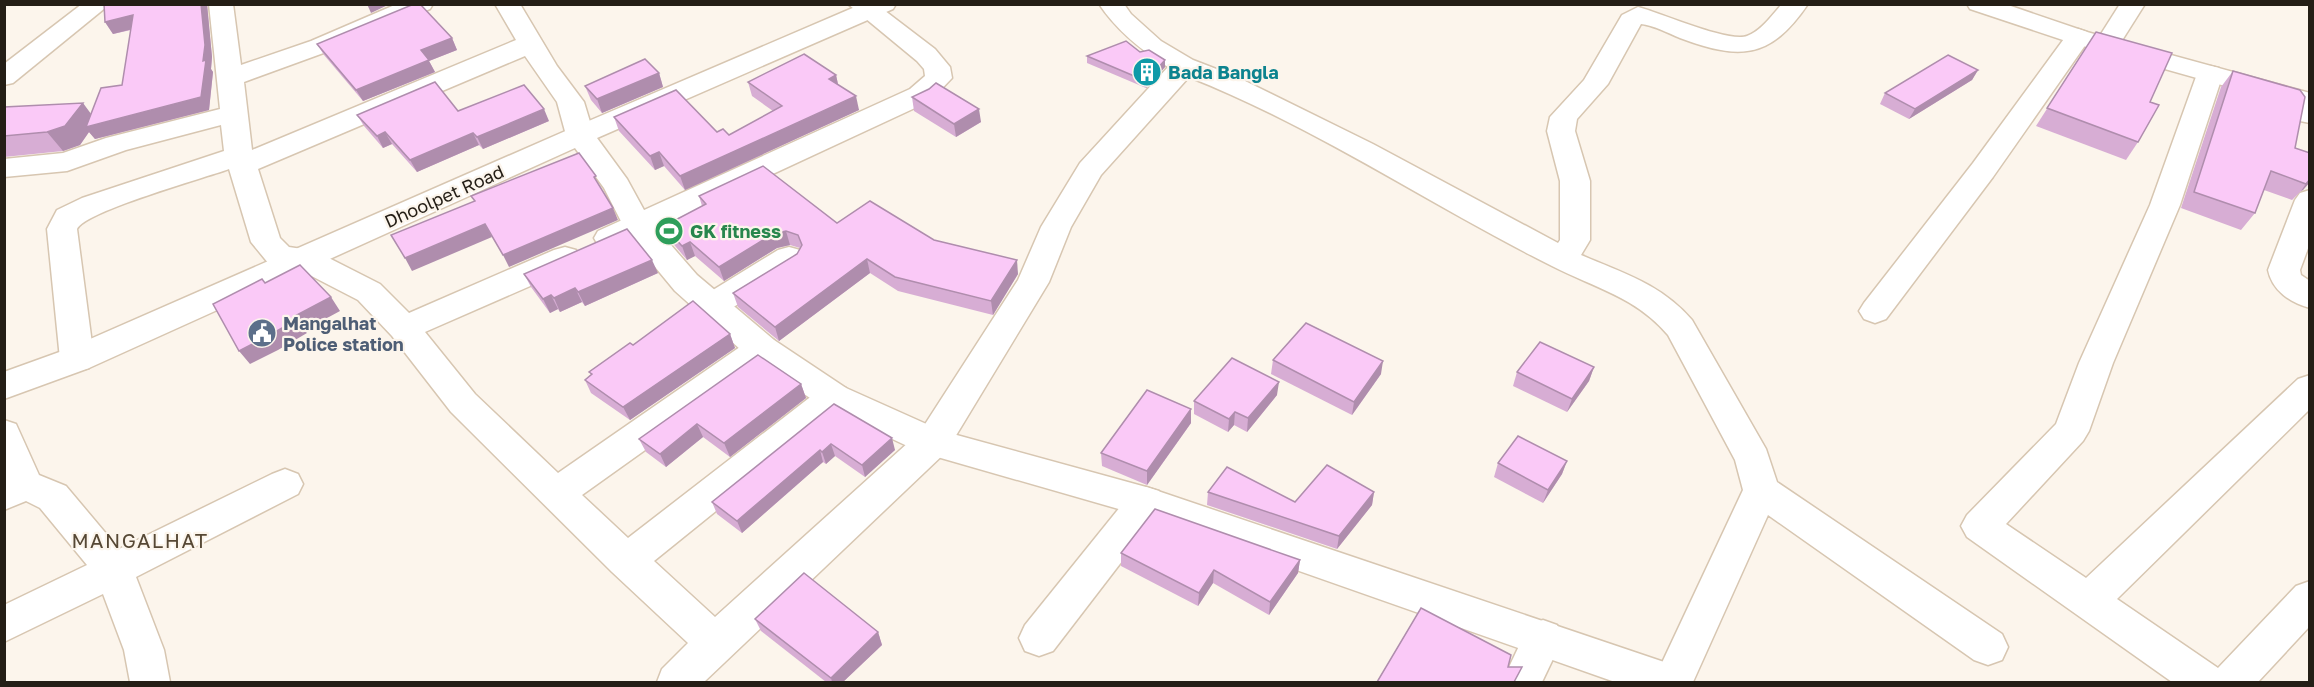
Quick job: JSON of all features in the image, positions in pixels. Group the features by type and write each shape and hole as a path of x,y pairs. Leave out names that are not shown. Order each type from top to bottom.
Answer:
{"street":[{"path":"4,78 98,4"},
{"path":"221,4 241,161 266,242 280,257 304,259 369,292 404,328 463,403 626,561 715,643"},
{"path":"231,78 320,46 421,4"},
{"path":"507,4 532,43 544,68 570,102 580,135 617,186 638,226 686,283 711,306 762,349 834,397 933,442 1146,502 1667,682"},
{"path":"1563,259 1575,240 1575,181 1561,130 1564,117 1595,84 1631,20 1638,15 1653,17 1722,43 1743,45 1756,42 1796,4"},
{"path":"1979,4 2078,37 2210,74 2306,106"},
{"path":"2107,45 2133,4"},
{"path":"404,328 638,226 920,95 939,78 937,67 871,7"},
{"name":"Dhoolpet Road","path":"4,386 77,359 871,7"},
{"path":"1122,8 1152,46 1184,66 1228,83 1363,150 1563,259 1641,294 1665,310 1680,328 1753,459 1761,490 1673,682"},
{"path":"1875,311 1990,161 2078,37"},
{"path":"77,359 62,229 68,217 92,205 241,161 532,43"},
{"path":"677,682 715,643 933,442 1033,282 1056,227 1090,170 1184,66"},
{"path":"2205,682 1980,526 2071,431 2096,363 2165,205 2210,74"},
{"path":"4,168 67,162 116,144 235,113"},
{"path":"2310,200 2284,270 2286,280 2310,297"},
{"path":"711,306 789,258"},
{"path":"556,494 762,349"},
{"path":"2089,601 2310,388"},
{"path":"626,561 834,397"},
{"path":"4,434 15,490 53,497 113,569 144,650 150,682"},
{"path":"4,626 285,483"},
{"path":"1761,490 1988,647"},
{"path":"1039,638 1146,502"},
{"path":"2232,682 2310,598"},
{"path":"1522,682 1543,638"}],"building":[{"path":"104,4 201,4 205,45 203,61 206,60 201,97 86,127 101,88 122,85 133,15 105,22"},
{"path":"414,4 420,4 452,38 421,50 429,60 356,90 317,44"},
{"path":"2096,32 2172,53 2150,102 2159,105 2138,142 2047,108"},
{"path":"1126,41 1140,52 1149,50 1165,60 1146,81 1087,56"},
{"path":"804,54 836,75 829,79 856,96 680,176 659,152 650,156 614,117 676,90 717,132 723,129 729,135 782,106 748,82"},
{"path":"1948,55 1978,70 1915,109 1885,93"},
{"path":"645,59 659,73 597,99 585,86"},
{"path":"2233,71 2300,90 2305,97 2295,148 2310,153 2310,179 2306,184 2271,171 2255,213 2194,192"},
{"path":"435,82 458,111 524,85 544,109 477,137 473,133 410,160 385,132 377,136 357,115"},
{"path":"936,83 979,109 954,124 912,97"},
{"path":"83,103 65,126 47,132 4,136 4,107"},
{"path":"579,153 596,176 594,177 613,208 503,255 485,224 405,258 391,235 475,201 471,196"},
{"path":"763,166 837,223 870,201 934,240 1017,260 991,301 895,277 867,259 775,327 733,293 797,254 802,245 798,235 786,231 773,234 719,267 690,242 682,246 664,226 706,204 699,196"},
{"path":"627,229 652,260 578,292 575,288 554,298 551,295 543,299 524,274"},
{"path":"300,265 331,297 295,316 298,319 239,351 213,304 262,279 265,283"},
{"path":"693,301 730,334 623,407 585,380 592,374 589,372 630,343 633,345"},
{"path":"1306,323 1383,361 1354,402 1273,360"},
{"path":"1540,342 1594,367 1572,399 1517,372"},
{"path":"758,355 801,384 724,443 697,424 660,454 639,439"},
{"path":"1232,358 1279,382 1248,418 1235,412 1229,419 1194,401"},
{"path":"1147,390 1191,409 1147,471 1101,453"},
{"path":"834,404 892,438 862,465 831,444 822,452 820,450 737,521 712,502"},
{"path":"1518,436 1567,461 1548,490 1498,463"},
{"path":"1327,465 1374,492 1339,536 1208,492 1227,467 1295,502"},
{"path":"1155,509 1300,560 1270,602 1214,570 1199,593 1121,553"},
{"path":"804,573 878,632 831,678 755,619"},
{"path":"1421,608 1511,655 1508,667 1522,667 1514,682 1377,682"}],"place":[{"name":"Bada Bangla","path":"1147,72"},
{"name":"GK fitness","path":"669,231"},
{"name":"Mangalhat Police station","path":"262,333"}],"district":[{"name":"MANGALHAT","path":"140,540"}]}
